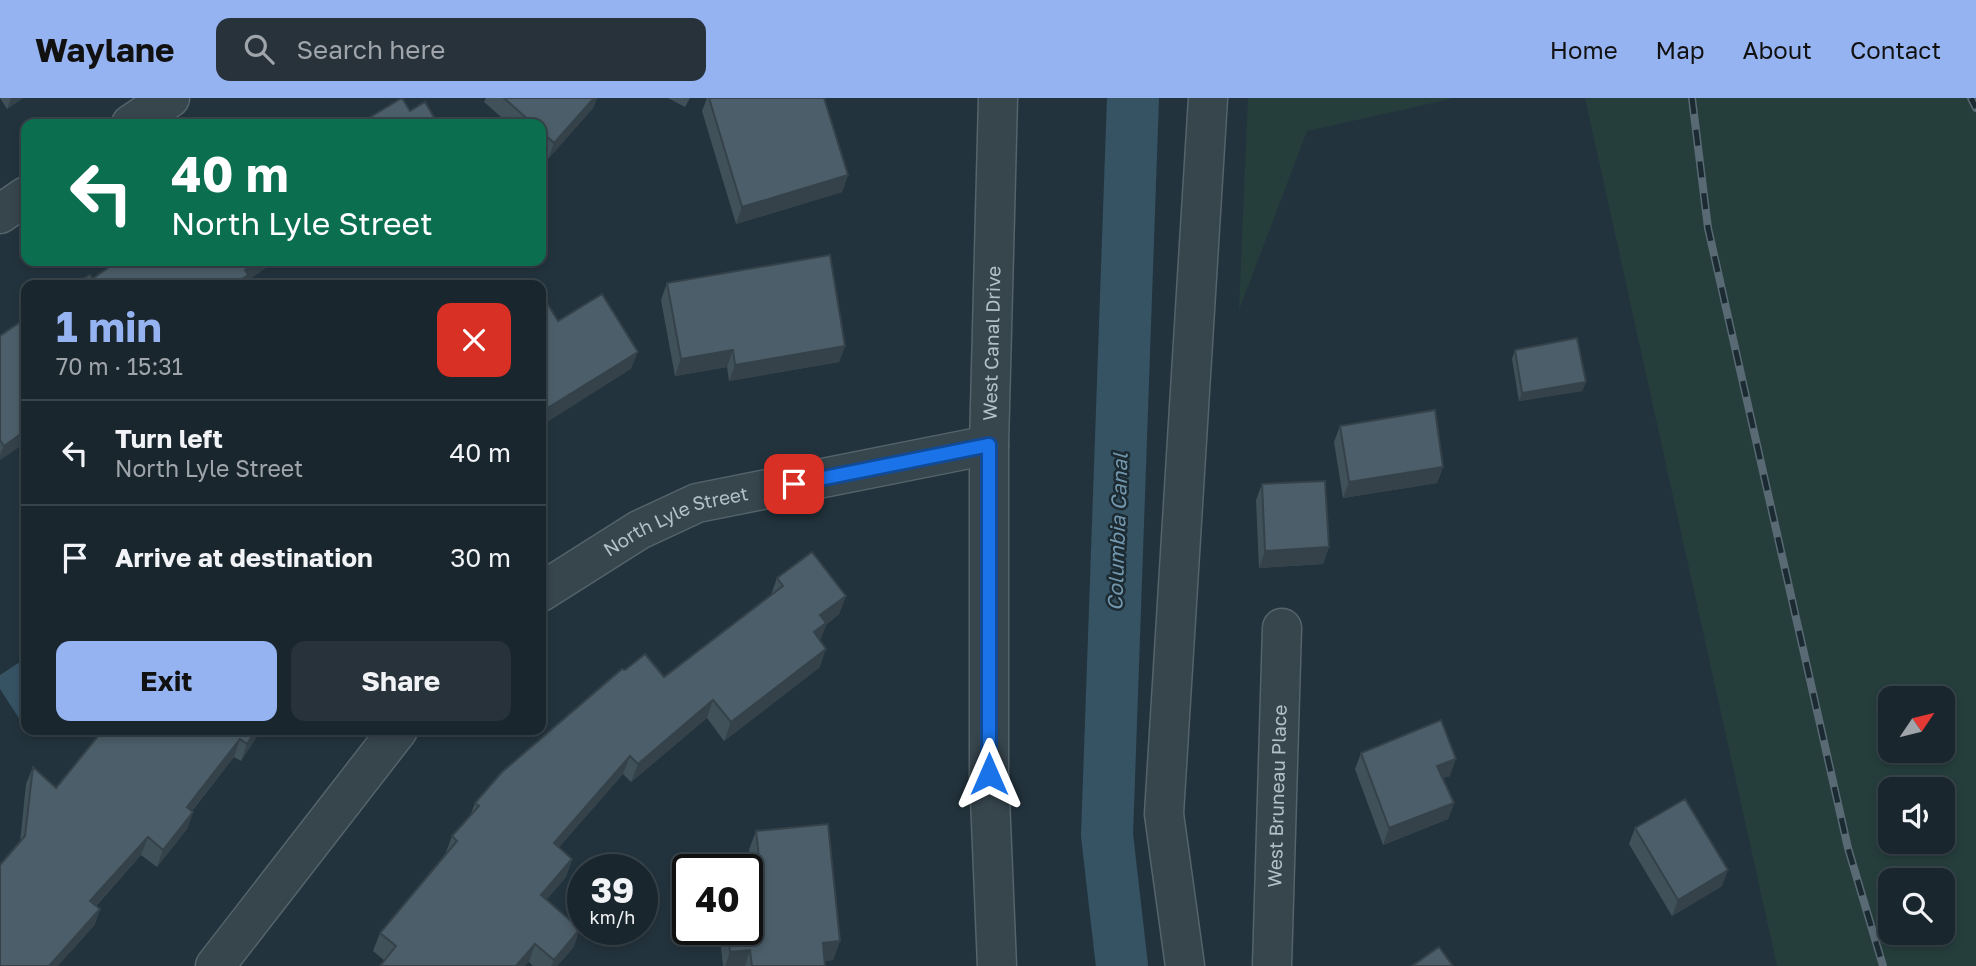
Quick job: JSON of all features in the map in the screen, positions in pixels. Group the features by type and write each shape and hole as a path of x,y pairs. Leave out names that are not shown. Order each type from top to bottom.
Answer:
{"street":[{"path":"138,119 170,98"},
{"name":"West Canal Drive","path":"997,966 989,774 989,445 998,98"},
{"path":"1185,966 1164,814 1208,98"},
{"path":"0,214 21,199"},
{"name":"North Lyle Street","path":"546,589 639,530 698,503 989,445"},
{"name":"West Bruneau Place","path":"1272,966 1282,628"},
{"path":"215,966 394,735"}],"green space":[{"path":"1248,98 1455,98 1307,131 1239,310"},
{"path":"1585,98 1976,98 1976,966 1777,966"}],"water":[{"path":"21,661 21,721 0,689 0,675"}],"building":[{"path":"402,98 410,111 425,102 435,119 367,119"},
{"path":"504,98 594,98 554,143 546,136 546,119 527,119"},
{"path":"709,98 824,98 848,175 742,207"},
{"path":"830,255 845,346 735,365 733,350 681,359 667,283"},
{"path":"111,266 251,266 245,270 248,275 240,280 82,280 90,275 92,279"},
{"path":"602,294 638,352 546,409 546,301 558,321"},
{"path":"21,321 21,434 4,446 0,440 0,336"},
{"path":"1577,338 1586,382 1522,393 1515,350"},
{"path":"1435,410 1443,467 1349,482 1340,426"},
{"path":"1325,481 1329,547 1265,551 1262,484"},
{"path":"812,552 846,596 820,615 826,623 814,632 826,649 731,722 713,700 638,764 630,756 554,843 567,855 567,865 541,895 567,918 567,944 554,960 535,944 516,966 380,966 396,946 380,933 457,841 452,836 479,806 475,803 502,772 622,669 625,670 645,654 664,677 783,586 777,578"},
{"path":"1441,720 1456,759 1437,766 1454,803 1389,828 1361,753"},
{"path":"99,735 253,735 247,744 240,739 187,807 193,812 163,850 148,837 90,901 100,909 49,966 0,966 0,865 25,836 33,767 56,788"},
{"path":"1685,799 1728,870 1678,900 1635,828"},
{"path":"828,824 840,941 823,943 825,966 752,966 750,950 730,952 729,945 763,945 763,854 759,854 756,831"},
{"path":"1439,947 1453,966 1412,966"}],"waterway":[{"name":"Columbia Canal","path":"1122,966 1107,835 1133,98"}],"railway":[{"path":"1692,98 1708,228 1848,848 1883,966"},
{"path":"1971,98 1976,108"}],"route":[{"path":"794,484 989,445 989,774"}]}
